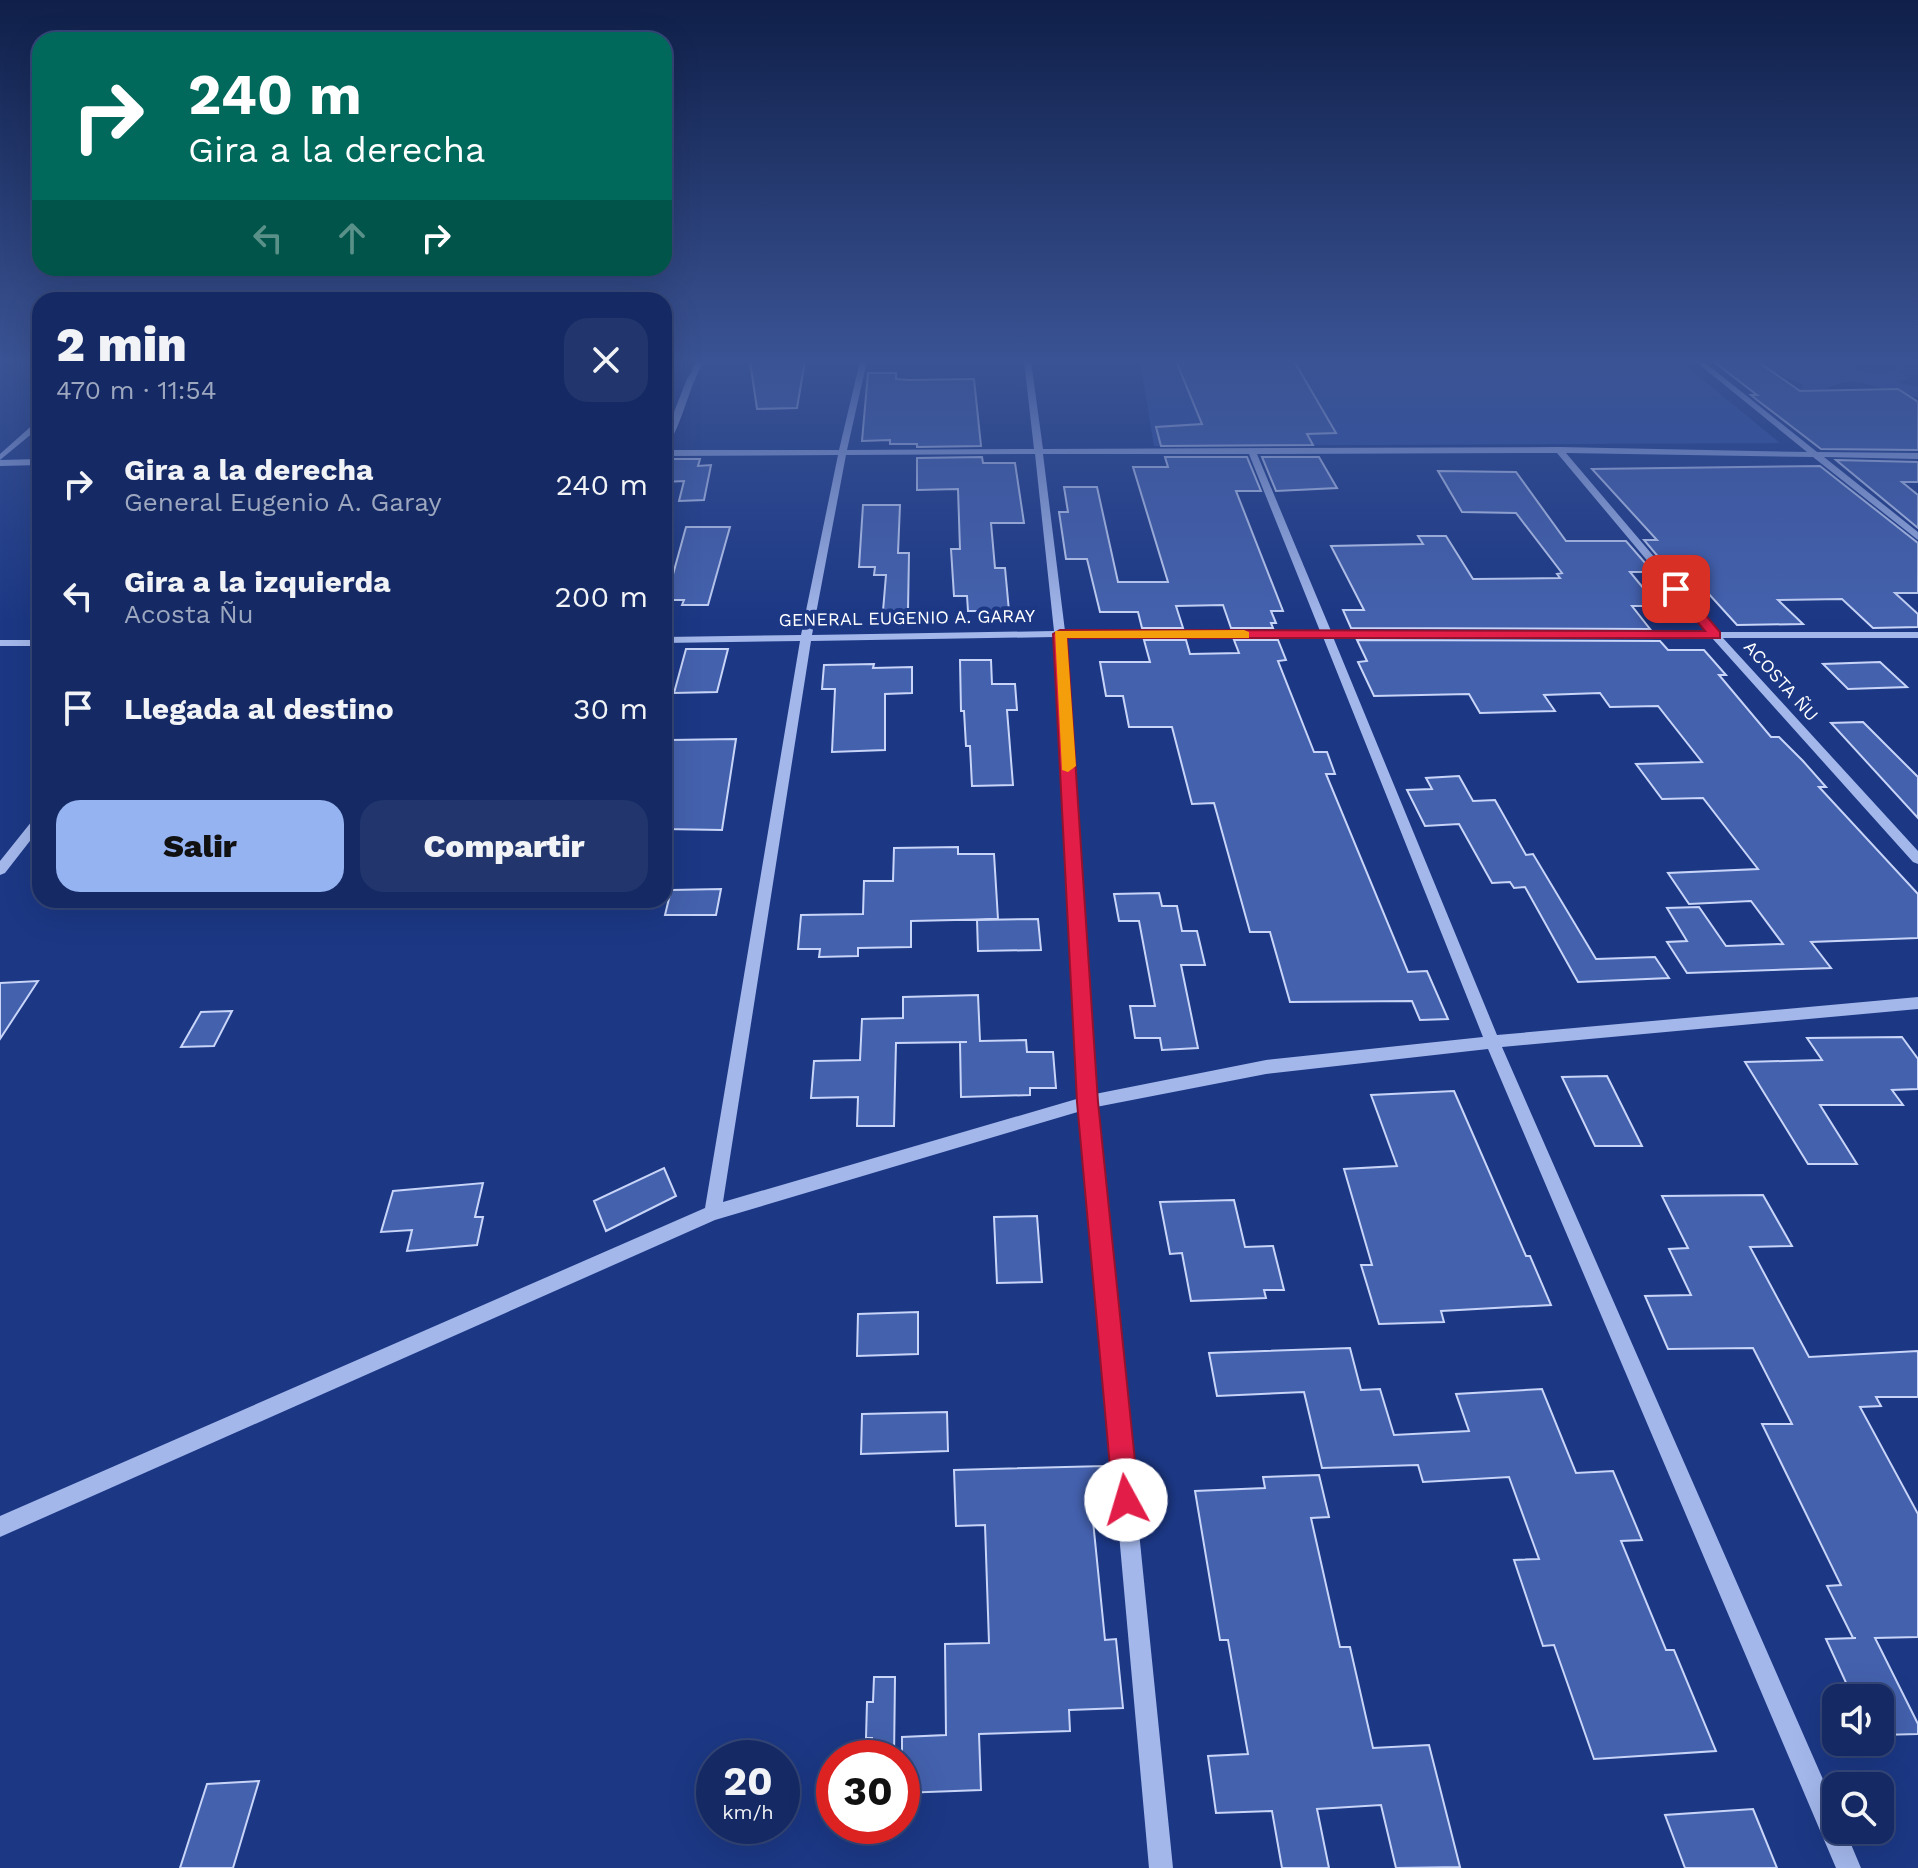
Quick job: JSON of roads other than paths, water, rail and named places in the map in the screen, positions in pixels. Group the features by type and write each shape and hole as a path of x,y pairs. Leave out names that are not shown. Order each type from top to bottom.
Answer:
{"street":[{"path":"1807,448 1918,537"},
{"path":"672,453 1559,450 1918,456"},
{"name":"ACOSTA ÑU","path":"1559,450 1715,635 1917,855"},
{"path":"713,1213 806,638 844,451"},
{"path":"1038,451 1060,634 1088,1102 1161,1868"},
{"path":"1252,451 1492,1041 1849,1868"},
{"path":"0,460 32,462"},
{"name":"GENERAL EUGENIO A. GARAY","path":"672,640 1060,634 1918,635"},
{"path":"0,643 32,643"},
{"path":"0,870 32,829"},
{"path":"0,1527 713,1213 1088,1102 1266,1067 1492,1041 1918,1003"}]}
